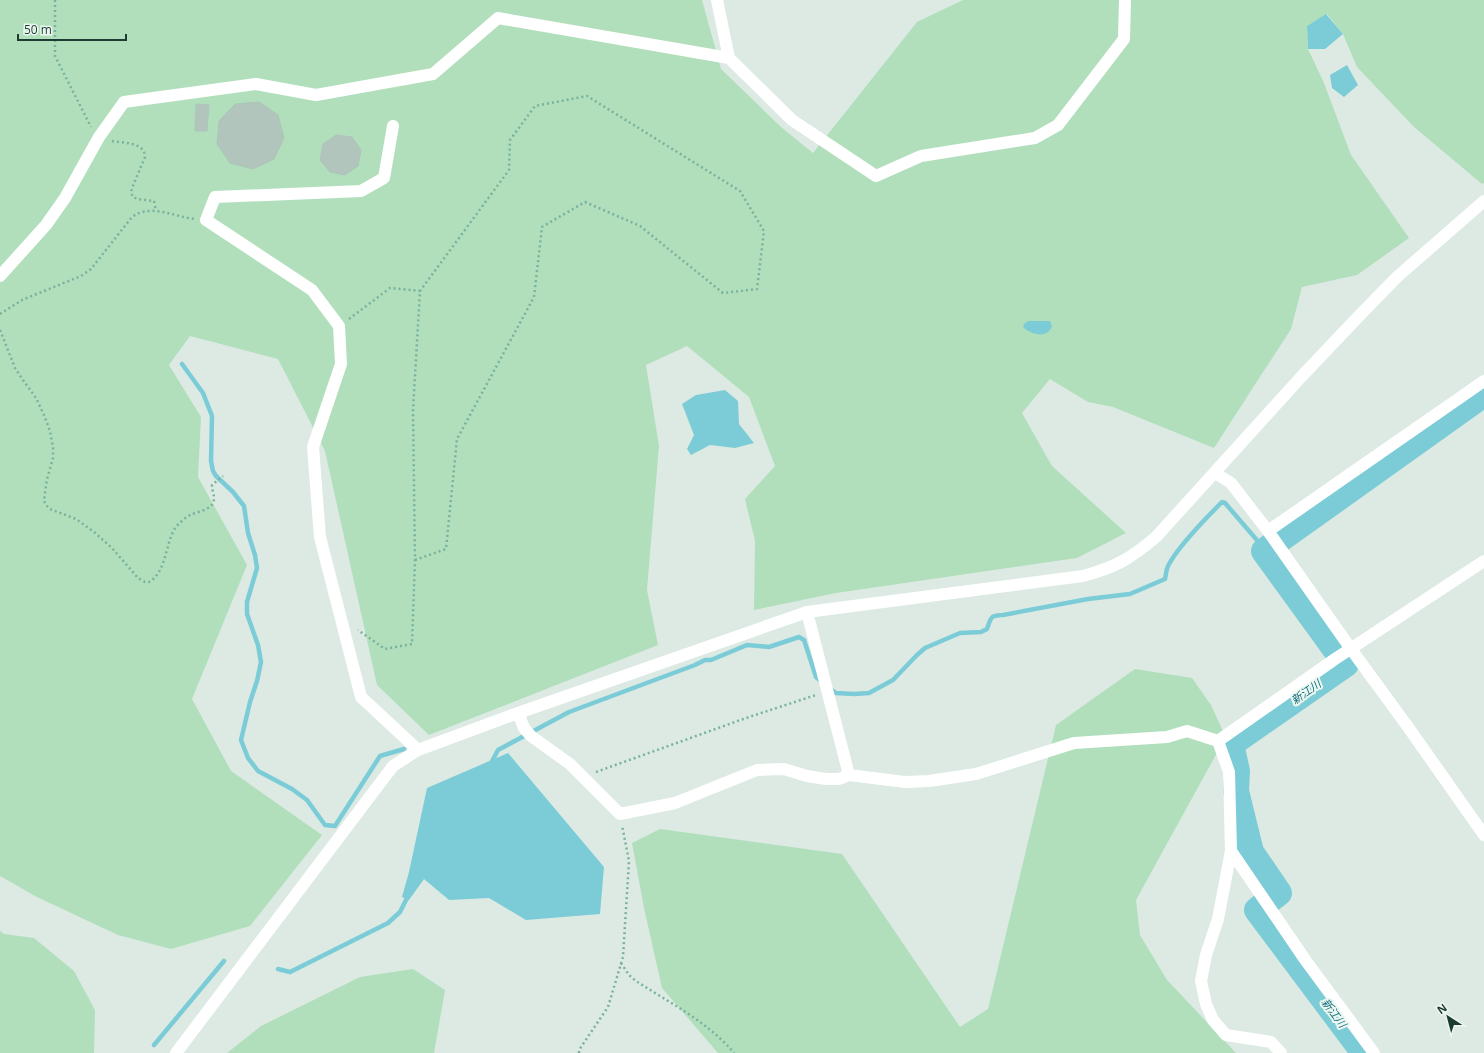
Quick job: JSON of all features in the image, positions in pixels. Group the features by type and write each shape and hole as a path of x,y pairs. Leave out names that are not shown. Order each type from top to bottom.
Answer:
{"street":[{"path":"718,0 729,58"},
{"path":"0,276 46,225 65,198 98,138 124,102 256,84 316,95 433,74 498,18 729,58 792,120 876,176 921,156 1035,138 1058,125 1124,39 1125,0"},
{"path":"393,126 384,178 361,192 215,197 206,220 312,290 339,326 340,364 313,447 320,537 361,697 418,750"},
{"path":"176,1053 393,766 418,750 807,612 1083,576 1124,562 1156,537 1301,377 1397,277 1484,201"},
{"path":"1269,531 1484,381"},
{"path":"1215,473 1231,483 1269,531 1350,649 1483,832"},
{"path":"1218,741 1335,659 1484,561"},
{"path":"807,612 849,775"},
{"path":"518,714 524,728 531,736 570,764 620,814 675,803 757,770 784,769 807,776 826,779 839,779 849,775 905,782 929,781 976,774 1074,743 1167,737 1187,731 1218,741"},
{"path":"1218,741 1229,772 1231,851 1218,919 1206,955 1201,981 1206,1004 1213,1020 1226,1035 1271,1042 1281,1053"},
{"path":"1231,851 1306,961 1374,1053"}],"path":[{"path":"341,618 385,649 412,644 415,560 413,410 420,291 509,170 510,140 535,106 587,96 740,191 764,231 757,289 723,293 640,226 585,202 542,227 534,297 458,439 446,549 415,560"},
{"path":"0,314 22,300 86,273 91,269 132,217 139,212 145,210 159,211 191,219 206,220"},
{"path":"339,326 390,288 420,291"},
{"path":"0,330 15,368 36,398 50,431 53,458 47,479 44,500 45,504 50,509 76,519 94,532 112,548 138,578 145,582 149,582 156,576 176,528 183,519 201,512 211,506 214,498 212,486 223,476"},
{"path":"586,780 600,770 746,718 828,692"},
{"path":"579,1053 579,1050 608,1007 623,956 629,862 620,814"},
{"path":"621,963 629,975 636,981 707,1027 725,1042 734,1053"}],"green space":[{"path":"0,0 702,0 721,69 781,127 813,153 917,22 963,0 1484,0 1484,183 1482,184 1414,127 1357,67 1343,34 1327,14 1307,26 1308,49 1324,83 1351,155 1409,238 1357,275 1302,287 1291,329 1214,448 1113,407 1088,402 1050,379 1022,413 1052,466 1126,533 1077,558 836,593 754,610 755,541 745,499 775,466 749,397 687,346 646,365 659,446 647,590 658,645 429,735 377,685 325,451 278,359 190,336 169,365 201,417 198,477 247,565 192,699 231,771 322,835 250,926 171,949 118,935 37,897 0,876"},
{"path":"1135,669 1192,678 1211,705 1227,740 1218,751 1136,900 1140,935 1167,980 1236,1053 718,1053 662,988 644,908 632,843 660,829 842,854 960,1027 988,1009 1056,725"},
{"path":"0,931 4,934 34,938 74,971 95,1010 94,1053 0,1053"},
{"path":"413,969 445,990 434,1053 227,1053 261,1026 360,977"}],"water":[{"path":"1326,14 1343,34 1325,49 1308,49 1307,26"},
{"path":"1347,65 1358,85 1344,97 1332,88 1330,75"},
{"path":"1028,321 1050,321 1052,326 1047,333 1035,334 1023,327"},
{"path":"725,390 738,401 739,424 754,443 735,448 710,445 691,455 687,449 694,435 682,404 696,395"},
{"path":"508,753 604,867 600,914 526,920 489,898 449,900 424,879 409,900 402,897 409,872 427,788"}],"building":[{"path":"259,102 278,115 284,138 274,159 253,169 230,163 217,144 219,121 235,104"},
{"path":"196,104 209,105 207,131 195,131"},
{"path":"336,135 352,137 361,150 358,166 345,175 330,172 320,160 323,144"}],"waterway":[{"path":"182,364 203,393 212,416 211,461 213,471 244,506 248,533 255,555 257,568 247,602 247,614 258,645 261,662 241,740 248,758 258,771 292,789 307,800 325,825 335,826 380,756 404,749"},
{"name":"新江川","path":"1364,1053 1257,910 1279,893 1251,852 1236,791 1237,771 1231,744 1346,664 1264,551 1484,394"},
{"path":"829,688 836,693 869,693 893,680 925,648 960,633 981,632 987,629 990,620 993,617 1088,599 1130,594 1165,579 1168,566 1178,550 1222,502 1225,503 1256,539 1264,551"},
{"path":"490,765 498,750 569,712 705,660 711,660 747,645 769,647 799,637 804,640 816,677 822,682"},
{"path":"278,969 290,972 388,923 400,912 409,894"},
{"path":"154,1045 224,961"}]}
